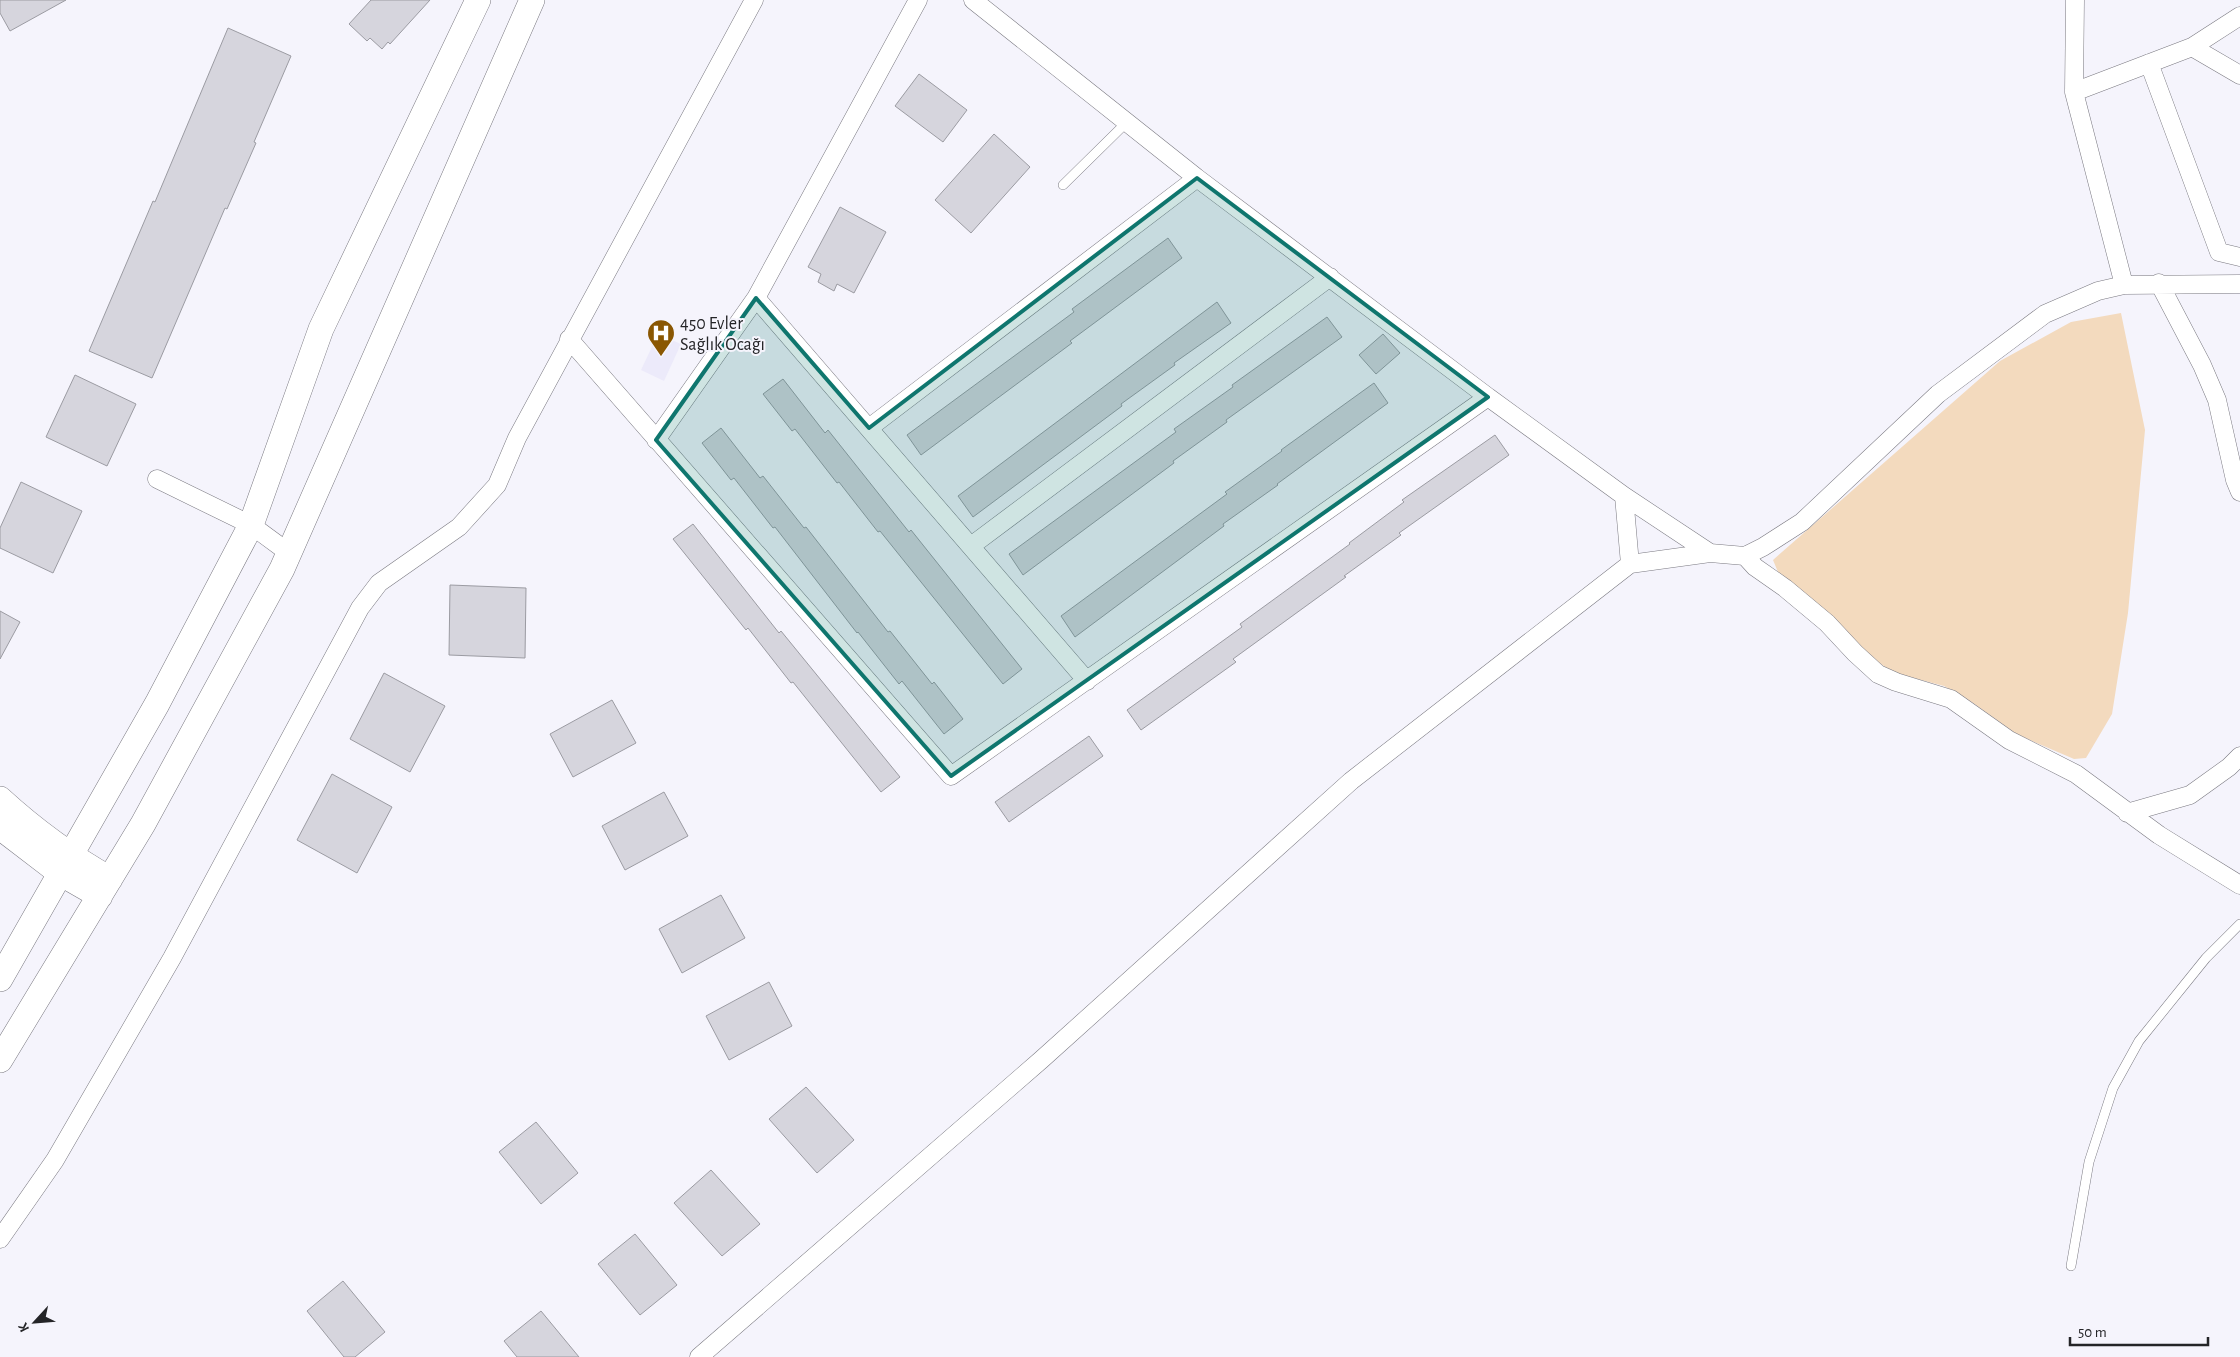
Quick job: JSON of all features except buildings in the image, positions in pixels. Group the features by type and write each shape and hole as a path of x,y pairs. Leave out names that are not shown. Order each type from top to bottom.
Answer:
{"street":[{"path":"0,979 157,704 251,525 321,329 478,0"},
{"path":"0,1060 143,824 289,553 532,0"},
{"path":"0,1240 55,1160 172,958 360,608 379,583 459,527 497,485 517,438 569,339 754,0"},
{"path":"656,440 756,298 918,0"},
{"path":"973,0 1197,178 1330,276 1488,397 1624,496 1710,553"},
{"path":"2075,0 2074,92 2124,285"},
{"path":"2074,92 2192,47 2240,16"},
{"path":"2192,47 2240,75"},
{"path":"2149,63 2219,252 2240,257"},
{"path":"869,428 1197,178"},
{"path":"971,546 1330,276"},
{"path":"2159,283 2202,365 2217,400 2235,480 2240,492"},
{"path":"699,1357 1042,1060 1351,781 1630,564 1710,553 1745,556 1763,548 1802,522 1938,394 2045,314 2098,291 2124,285 2159,283 2240,284"},
{"path":"756,298 1088,681"},
{"path":"569,339 951,776 1488,397"},
{"path":"157,479 251,525 289,553"},
{"path":"1624,496 1630,564"},
{"path":"1745,556 1756,567 1827,622 1855,653 1878,674 1896,682 1951,699 2009,740 2076,774 2159,835 2240,884"},
{"path":"2127,813 2190,795 2229,767 2240,756"},
{"path":"0,799 26,823 65,865"},
{"path":"0,827 105,887"}],"lane":[{"path":"1063,185 1127,122"},
{"path":"2071,1266 2089,1162 2112,1088 2140,1041 2206,958 2240,924"}],"highlighted area":[{"path":"1197,178 1488,397 951,776 656,440 756,298 869,428"}],"shaded area":[{"path":"2121,313 2145,430 2128,613 2112,714 2086,758 2074,759 2016,734 1973,703 1944,686 1894,673 1869,656 1778,572 1773,560 2000,361 2071,322"},
{"name":"450 Evler Sağlık Ocağı","path":"658,334 681,344 664,381 641,370"}],"place":[{"name":"450 Evler Sağlık Ocağı","path":"661,357"}]}
